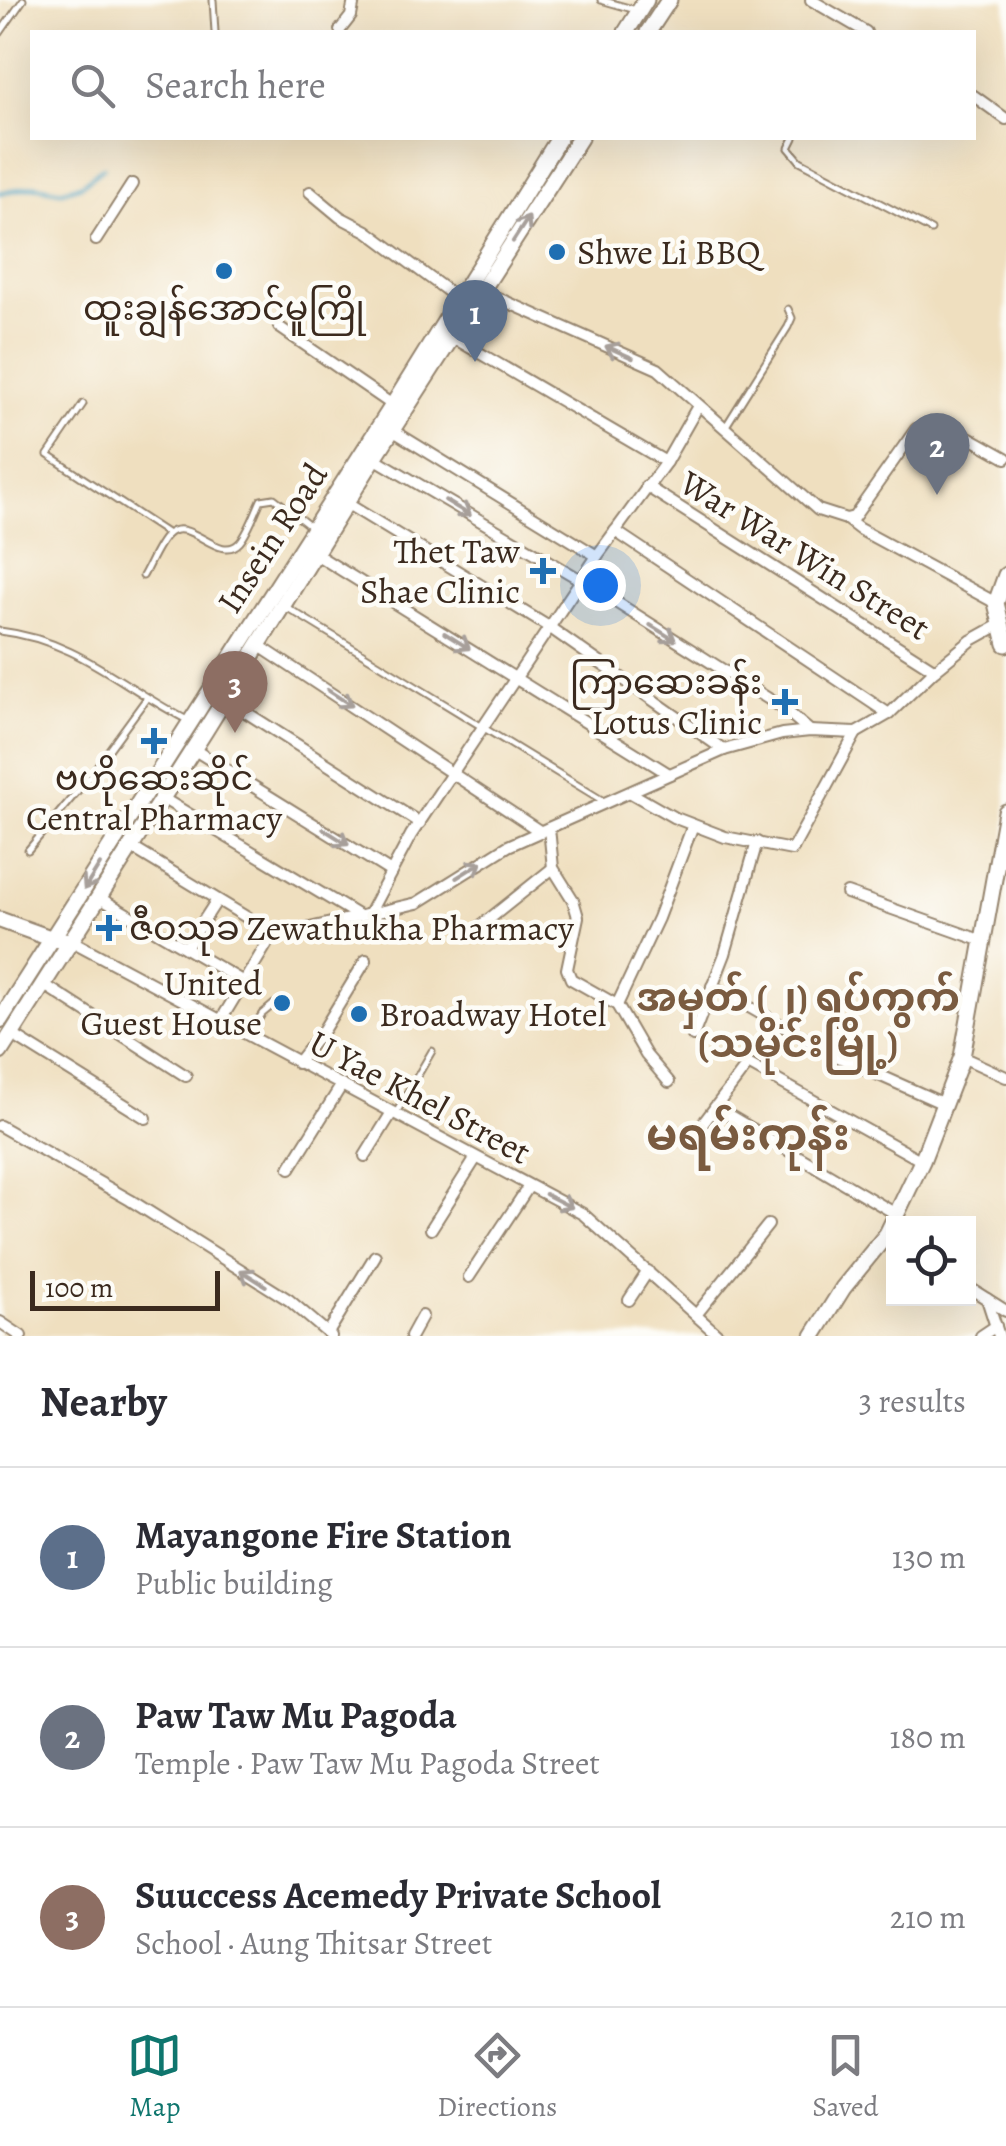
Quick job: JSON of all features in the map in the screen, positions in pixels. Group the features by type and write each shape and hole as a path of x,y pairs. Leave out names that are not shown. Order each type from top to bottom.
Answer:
{"main road":[{"path":"656,27 669,0"},
{"path":"627,30 643,6"},
{"path":"445,333 457,298 558,140"},
{"path":"398,409 445,333 482,290 579,140"},
{"name":"Insein Road","path":"0,1052 392,430 398,409"},
{"name":"Insein Road","path":"1,1018 314,529 398,409"},
{"path":"1006,574 996,603 1006,644"},
{"path":"896,1214 922,1161 962,1057 1003,852 1006,812"},
{"path":"0,920 53,939 72,941"},
{"path":"812,1336 842,1288 886,1240"}],"street":[{"path":"340,30 351,16 354,0"},
{"path":"810,0 862,30"},
{"path":"976,97 1006,118"},
{"path":"96,240 132,184"},
{"path":"310,192 457,298"},
{"path":"482,290 658,369 818,510 850,518 859,529 996,603"},
{"path":"279,327 398,409"},
{"path":"445,333 666,462"},
{"path":"364,915 515,677 666,462 698,406"},
{"path":"850,518 916,429 956,430 1006,458"},
{"path":"392,430 597,556"},
{"path":"374,458 581,580 783,708 810,731"},
{"name":"War War Win Street","path":"646,486 935,670"},
{"path":"346,503 548,628 724,750"},
{"path":"615,531 889,714"},
{"path":"314,553 669,774"},
{"path":"221,1020 271,937 417,902 508,846 724,750 782,734 856,733 889,714 972,640 999,625"},
{"path":"258,645 545,830 552,868 573,900 578,917 567,969 571,978 616,1005 646,1055 669,1082"},
{"path":"211,688 420,822"},
{"path":"631,792 725,837 792,850 856,733"},
{"path":"193,749 391,872"},
{"path":"162,798 364,915"},
{"path":"616,1005 658,918 693,825"},
{"path":"693,1036 725,954 757,842"},
{"path":"131,846 256,923 271,937"},
{"path":"478,928 552,868"},
{"path":"847,893 983,941"},
{"path":"98,898 242,981"},
{"path":"186,948 218,900"},
{"name":"U Yae Khel Street","path":"72,941 583,1214 719,1336"},
{"path":"297,1063 324,1030 366,960"},
{"path":"43,984 186,1076"},
{"path":"712,986 834,1055 944,1104"},
{"path":"11,1034 146,1118"},
{"path":"962,1057 1004,1072"},
{"path":"695,1134 748,1064 922,1161"},
{"path":"290,1168 341,1086"},
{"path":"715,1107 896,1214"},
{"path":"364,1156 393,1114"},
{"path":"0,1126 130,1200 289,1300 329,1335 375,1256"},
{"path":"432,1229 476,1158"},
{"path":"470,1277 529,1186"},
{"path":"696,1315 768,1225"},
{"path":"630,1300 648,1271"},
{"path":"976,1291 1006,1311"},
{"path":"981,1336 997,1331 987,1298"},
{"path":"411,1336 422,1316"},
{"path":"0,1322 21,1336"}],"lane":[{"path":"0,33 23,0"},
{"path":"214,0 215,30"},
{"path":"600,0 643,6"},
{"path":"793,140 790,148 800,160 931,230"},
{"path":"725,428 788,327 792,318 788,309"},
{"path":"84,404 48,454 168,534 186,531 221,548 232,548 241,541 266,497 274,498 314,529"},
{"path":"143,576 168,534"},
{"path":"283,605 606,802"},
{"path":"0,631 40,637 75,651 146,699 205,731"},
{"path":"28,850 86,781 146,699"},
{"path":"248,1036 262,1014 274,1004"},
{"path":"393,1114 432,1051"}],"waterway":[{"path":"0,193 35,186 61,191 81,185 104,167"}],"place":[{"name":"Shwe Li BBQ","path":"557,252"},
{"name":"ထူးချွန်အောင်မူကြို","path":"224,271"},
{"name":"Mayangone Fire Station","path":"475,362"},
{"name":"Paw Taw Mu Pagoda","path":"937,495"},
{"name":"Thet Taw Shae Clinic","path":"543,571"},
{"name":"ကြာဆေးခန်း Lotus Clinic","path":"785,702"},
{"name":"Suuccess Acemedy Private School","path":"235,733"},
{"name":"ဗဟိုဆေးဆိုင် Central Pharmacy","path":"154,741"},
{"name":"ဇီဝသုခ Zewathukha Pharmacy","path":"109,928"},
{"name":"United Guest House","path":"282,1003"},
{"name":"Broadway Hotel","path":"359,1014"}],"district":[{"name":"အမှတ် (၂) ရပ်ကွက် (သမိုင်းမြို့)","path":"798,1020"},
{"name":"မရမ်းကုန်း","path":"748,1134"}]}
